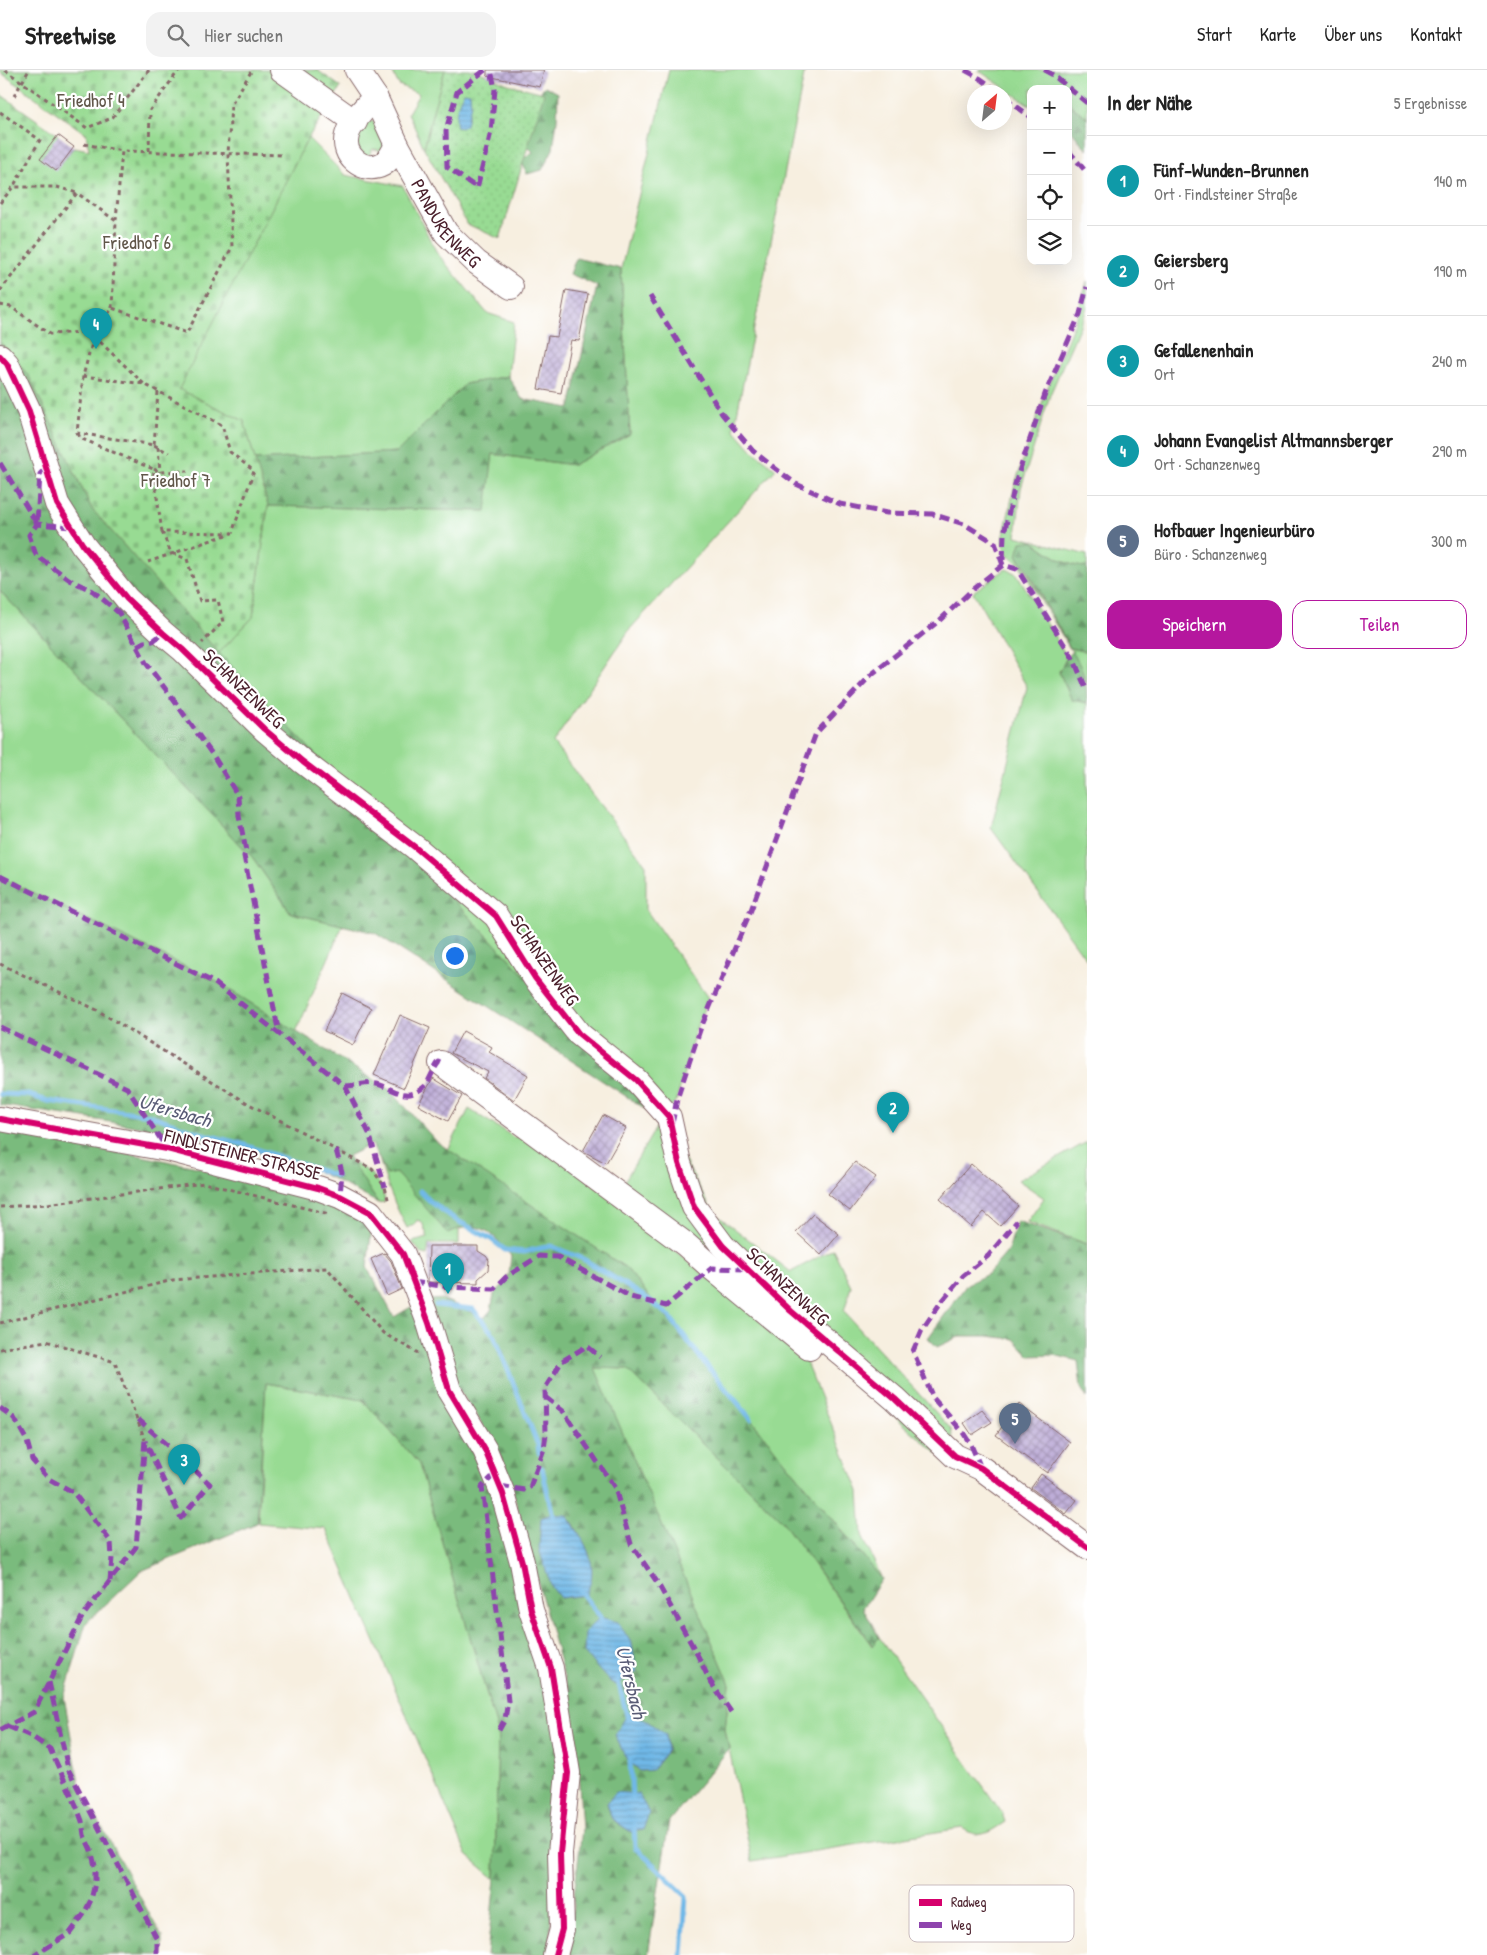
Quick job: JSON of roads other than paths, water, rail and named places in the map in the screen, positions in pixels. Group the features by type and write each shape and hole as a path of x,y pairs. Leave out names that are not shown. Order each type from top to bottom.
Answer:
{"street":[{"path":"282,70 355,122"},
{"name":"PANDURENWEG","path":"357,70 375,97 397,145 446,233 476,262 511,287"},
{"path":"375,97 347,134 346,146 349,155 356,162 364,166 374,167 383,164 390,158 397,145"},
{"name":"SCHANZENWEG","path":"3,360 29,411 57,504 83,545 127,599 264,729 302,762 416,848 496,916 535,978 579,1034 636,1080 669,1117 679,1163 694,1207 723,1246 791,1311 895,1399 955,1456 981,1468 1087,1547"},
{"path":"441,1062 685,1244 940,1456 955,1456"},
{"name":"FINDLSTEINER STRASSE","path":"0,1119 167,1149 318,1188 340,1196 370,1212 403,1254 450,1390 485,1450 503,1494 522,1562 532,1610 551,1668 568,1773 560,1853 562,1929 555,1955"}],"water":[{"path":"464,92 470,93 471,104 466,125 461,128 457,127 456,114"},
{"path":"551,1514 566,1515 586,1546 592,1571 591,1582 586,1595 560,1598 551,1586 539,1549 541,1518"},
{"path":"600,1617 618,1622 632,1644 637,1672 616,1685 609,1681 584,1653 585,1632"},
{"path":"628,1713 647,1721 666,1735 667,1751 652,1770 640,1771 626,1758 615,1735"},
{"path":"616,1792 639,1794 649,1813 643,1830 631,1832 612,1819 607,1803"}],"waterway":[{"name":"Ufersbach","path":"0,1094 28,1095 48,1101 150,1115 203,1134 242,1144 336,1176"},
{"path":"420,1191 431,1202 456,1220 491,1239 505,1250 524,1252 551,1246 583,1259 648,1299 669,1316 751,1419"},
{"name":"Ufersbach","path":"436,1305 473,1309 494,1335 538,1445 539,1453"},
{"name":"Ufersbach","path":"542,1468 554,1520"},
{"name":"Ufersbach","path":"580,1591 600,1617 602,1623"},
{"name":"Ufersbach","path":"617,1677 628,1719"},
{"name":"Ufersbach","path":"630,1758 632,1799"},
{"name":"Ufersbach","path":"634,1825 635,1847 686,1896 682,1955"}],"place":[{"name":"Johann Evangelist Altmannsberger","path":"96,349"},
{"name":"Geiersberg","path":"893,1133"},
{"name":"Fünf-Wunden-Brunnen","path":"448,1294"},
{"name":"Hofbauer Ingenieurbüro","path":"1015,1444"},
{"name":"Gefallenenhain","path":"184,1485"}],"park label":[{"name":"Friedhof 4","path":"91,100"},
{"name":"Friedhof 6","path":"137,242"},
{"name":"Friedhof 7","path":"176,480"}]}
